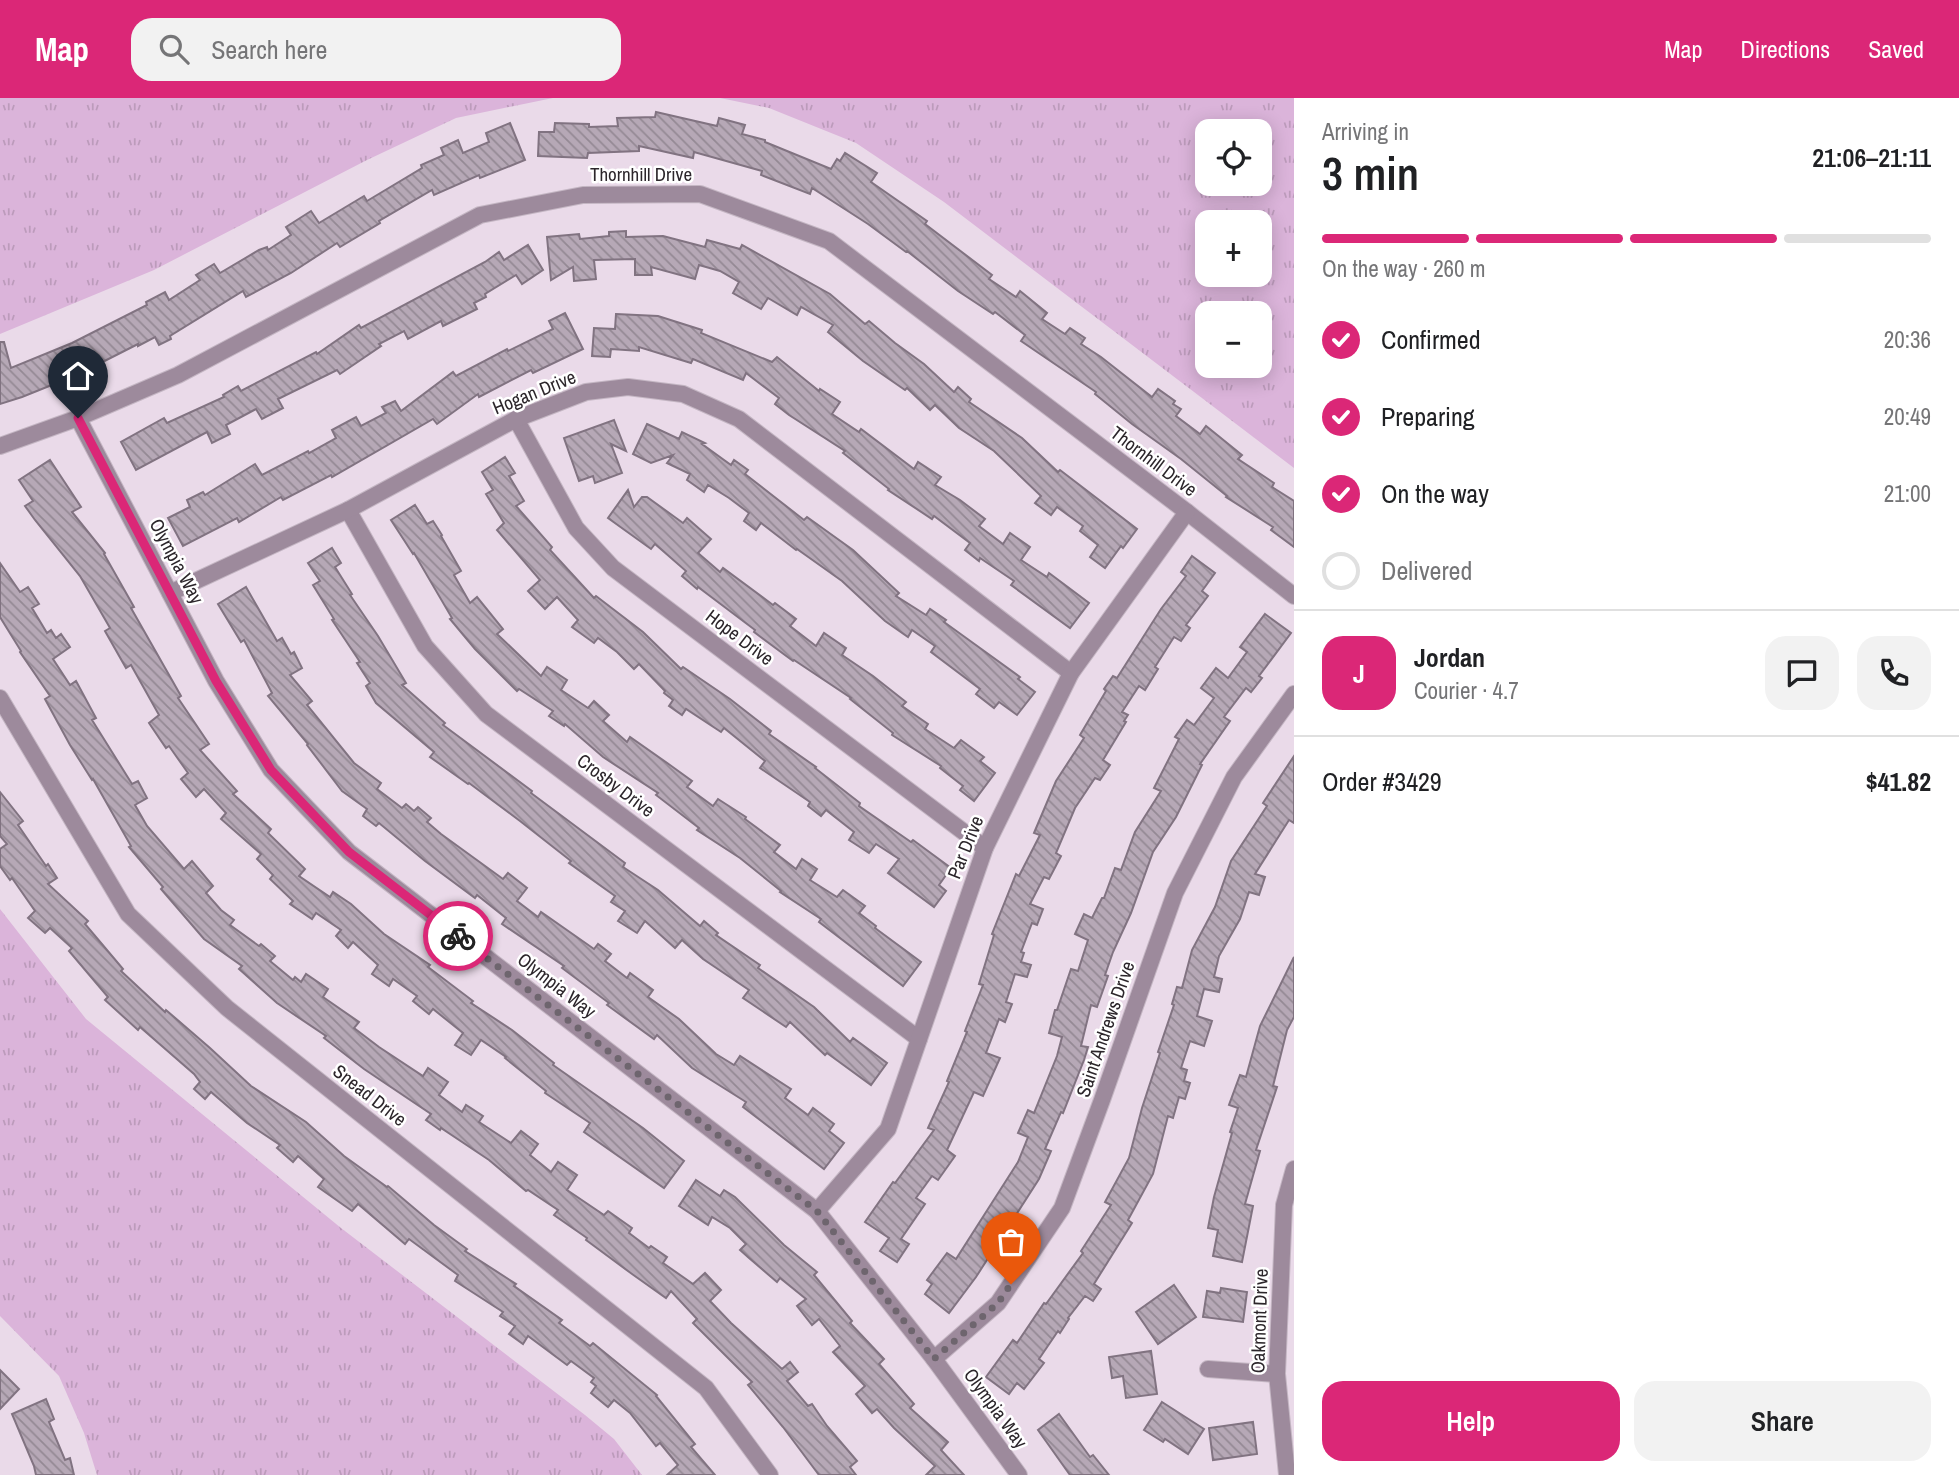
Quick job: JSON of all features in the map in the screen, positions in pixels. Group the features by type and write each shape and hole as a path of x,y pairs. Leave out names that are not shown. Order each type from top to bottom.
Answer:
{"street":[{"name":"Thornhill Drive","path":"0,446 78,418 178,375 480,215 583,195 700,194 829,241 1294,596"},
{"name":"Hogan Drive","path":"170,593 348,510 516,419 586,392 628,387 683,394 739,419 1072,673"},
{"name":"Olympia Way","path":"78,418 216,681 271,770 349,852 817,1211 934,1359 1019,1475"},
{"name":"Hope Drive","path":"516,419 576,528 613,568 985,848"},
{"name":"Crosby Drive","path":"348,510 425,646 486,714 919,1039"},
{"name":"Par Drive","path":"817,1211 888,1129 985,848 1072,673 1186,512"},
{"name":"Saint Andrews Drive","path":"934,1359 998,1303 1062,1208 1175,893 1234,777 1294,694"},
{"name":"Snead Drive","path":"0,698 128,914 227,1008 706,1388 771,1475"},
{"name":"Oakmont Drive","path":"1287,1475 1277,1374 1284,1205 1294,1170"},
{"path":"1208,1369 1277,1374"}],"green space":[{"path":"0,98 553,98 456,118 367,160 154,270 0,334"},
{"path":"720,98 1294,98 1294,468 944,202 856,143 769,108"},
{"path":"0,909 86,1019 341,1228 585,1415 614,1439 642,1475 97,1475 84,1433 59,1376 0,1316"}],"building":[{"path":"656,112 717,126 719,118 745,125 742,134 765,140 831,169 845,153 877,173 871,182 927,221 925,224 992,275 989,279 1016,297 1020,291 1047,313 1042,319 1065,334 1070,328 1085,338 1081,344 1152,397 1158,389 1175,401 1173,404 1181,409 1176,416 1200,434 1206,426 1242,455 1238,459 1274,483 1272,487 1294,501 1294,547 1271,530 1273,527 1226,497 1181,459 1132,424 1095,394 1096,392 1021,341 1025,335 995,312 993,314 958,291 907,251 812,188 810,194 761,175 762,171 694,152 693,158 639,146 639,151 588,153 587,158 538,156 539,132 554,132 555,123 589,124 589,127 618,126 617,118 655,117"},
{"path":"510,123 525,160 480,178 479,175 434,195 432,190 340,247 337,243 291,273 246,297 243,291 159,345 155,337 79,374 0,404 0,342 4,342 11,368 72,343 147,305 146,302 165,292 169,300 200,280 196,275 214,264 220,273 259,250 267,247 268,250 291,235 286,227 311,211 319,223 364,196 367,201 422,168 421,165 444,155 441,148 458,140 463,153 489,142 486,133"},
{"path":"626,231 626,237 663,236 705,247 707,240 740,249 742,245 830,294 865,324 869,321 924,364 954,392 958,387 971,399 969,402 1022,438 1058,472 1060,470 1137,529 1105,568 1090,557 1098,545 1080,531 1083,526 1057,507 1051,515 1035,503 1041,496 994,451 959,428 935,405 930,410 907,388 905,390 863,361 828,332 833,325 801,307 797,315 768,298 761,309 733,293 739,282 720,271 699,265 695,279 651,267 652,275 635,275 635,259 594,260 596,279 574,281 573,267 551,280 547,237 579,234 580,239"},
{"path":"528,245 543,270 522,284 516,275 474,303 477,309 443,326 441,321 408,339 404,331 379,344 381,346 340,374 337,370 278,399 283,408 262,419 256,409 226,425 230,434 212,443 207,432 136,470 121,442 164,418 167,423 224,397 223,395 238,386 241,391 316,352 317,354 359,325 361,328 499,252 504,260"},
{"path":"565,313 583,349 533,373 531,370 479,397 478,394 437,424 433,419 332,477 331,475 283,500 281,497 239,522 237,518 183,546 168,518 190,507 187,500 203,492 205,495 255,464 262,475 308,451 309,453 336,438 332,430 356,417 361,426 386,413 382,407 395,401 401,411 453,372 456,376 553,329 549,321"},
{"path":"616,314 658,316 702,330 701,333 772,362 777,357 819,391 820,389 840,402 832,414 859,432 861,429 914,469 918,462 941,477 935,485 985,519 979,526 1003,544 1010,533 1030,547 1021,560 1047,577 1049,573 1089,603 1070,628 1011,585 1014,581 965,550 970,543 934,516 932,519 888,490 843,453 845,451 775,404 779,398 746,373 743,380 693,359 691,363 639,347 639,351 611,349 610,357 592,356 594,328 615,329"},
{"path":"614,420 626,451 611,444 622,473 595,483 593,476 579,481 564,438"},
{"path":"647,424 679,439 682,432 705,443 702,444 731,465 734,460 748,470 745,474 804,520 807,517 853,550 899,593 896,596 926,615 930,609 946,620 944,622 1020,677 1018,679 1035,692 1017,715 999,702 994,708 976,694 980,689 931,652 935,646 912,630 908,637 885,621 842,581 761,523 756,530 744,521 749,513 729,498 708,485 704,492 687,480 690,474 667,463 673,455 651,463 633,454"},
{"path":"505,457 515,473 509,476 524,501 516,506 552,547 550,550 594,598 596,596 643,632 681,669 683,667 730,699 771,731 769,734 816,767 860,803 859,806 951,868 939,885 946,891 934,907 888,873 899,859 876,844 869,853 849,840 854,832 826,810 821,816 808,806 810,802 760,768 765,761 724,728 721,732 686,709 682,715 669,706 673,700 639,664 634,669 598,638 594,643 572,627 578,620 557,597 545,609 528,591 540,580 497,530 504,523 486,494 493,490 482,472"},
{"path":"50,460 81,507 72,512 105,553 134,607 131,608 181,696 178,698 209,744 200,750 237,791 233,794 271,829 268,833 305,869 299,876 330,897 333,892 351,904 384,934 430,965 428,967 473,1001 471,1003 512,1030 554,1063 553,1065 643,1128 684,1161 664,1188 584,1132 590,1123 545,1093 546,1091 506,1057 481,1040 471,1055 455,1045 463,1033 433,1009 429,1014 413,1001 417,996 393,979 389,986 372,974 378,965 353,942 348,948 336,936 341,930 316,913 312,919 290,904 293,901 270,879 273,875 257,859 261,854 221,819 226,813 204,789 196,797 181,779 188,773 149,723 159,715 131,665 126,668 105,631 110,628 80,576 25,506 33,501 19,480"},
{"path":"628,490 634,507 642,497 647,497 683,523 687,518 711,539 698,553 720,572 723,568 796,619 790,626 816,646 824,633 846,648 842,655 906,702 902,706 928,724 925,729 954,748 961,740 984,757 980,761 995,773 974,801 960,790 963,786 940,768 941,766 892,735 893,733 851,698 793,661 698,587 697,589 682,576 686,571 655,544 651,549 608,518"},
{"path":"415,505 427,524 433,521 442,535 461,571 454,575 470,603 477,597 503,629 497,634 541,676 547,667 567,680 561,690 588,708 594,701 609,715 603,721 627,742 630,737 692,781 687,787 713,806 718,799 746,817 745,819 780,845 774,852 796,869 802,859 817,869 810,880 837,897 843,890 865,906 859,913 921,962 903,986 819,922 821,919 780,892 740,858 697,830 699,828 656,795 658,793 603,757 565,724 564,726 549,716 553,711 519,689 517,691 475,649 450,619 452,618 414,553 391,520"},
{"path":"332,548 341,563 335,567 406,683 402,685 445,723 443,725 625,863 623,867 658,890 700,926 704,921 718,933 716,935 760,965 758,968 814,1007 850,1042 853,1038 887,1063 871,1085 827,1053 825,1055 790,1022 786,1027 743,998 749,990 703,959 682,940 675,948 645,921 637,933 618,921 625,911 611,902 615,896 569,863 571,861 520,821 430,757 434,752 376,703 366,686 370,683 357,663 360,662 313,585 320,581 308,563"},
{"path":"1192,556 1215,573 1202,591 1208,596 1186,625 1190,628 1181,641 1174,637 1155,667 1158,669 1145,690 1139,686 1122,712 1128,715 1124,721 1126,722 1103,760 1110,765 1100,780 1095,778 1075,808 1056,853 1061,856 1049,879 1044,877 1030,904 1043,909 1037,925 1032,923 1021,952 1024,953 1021,962 1031,965 1027,977 1015,974 1006,1002 1012,1004 1005,1022 999,1019 986,1053 1000,1058 983,1096 974,1092 947,1150 955,1156 938,1180 932,1176 916,1198 925,1204 901,1239 909,1244 897,1262 880,1251 889,1238 865,1222 934,1130 928,1128 949,1082 947,1081 983,985 979,984 994,935 992,934 1016,874 1019,876 1040,835 1034,833 1056,781 1084,738 1080,735 1106,691 1104,689 1113,676 1117,678 1161,609 1186,576 1181,572"},
{"path":"0,563 20,592 28,587 39,604 32,608 47,633 51,630 56,638 61,634 70,647 53,659 70,685 76,681 96,718 92,720 132,784 138,781 147,798 135,805 147,826 184,869 192,861 213,886 206,893 234,920 230,925 275,956 270,961 293,980 295,977 301,982 306,974 328,989 323,997 359,1022 354,1028 379,1047 423,1076 428,1068 448,1082 439,1095 462,1112 466,1105 483,1116 479,1122 511,1143 521,1131 538,1144 530,1155 551,1172 558,1162 577,1175 567,1190 604,1215 608,1211 632,1228 629,1233 667,1257 663,1263 693,1284 705,1273 721,1290 710,1301 782,1369 790,1362 798,1372 787,1381 808,1406 812,1404 857,1461 850,1467 856,1475 819,1475 748,1385 752,1382 693,1323 697,1319 671,1291 666,1298 554,1215 558,1210 526,1191 489,1160 426,1120 431,1114 364,1069 324,1038 326,1036 277,1003 239,969 242,966 204,939 129,847 131,846 93,779 70,745 45,699 50,696 0,617"},
{"path":"246,587 277,641 282,638 291,654 294,652 302,668 290,675 312,701 307,705 354,763 381,783 377,789 402,808 406,804 414,811 418,807 431,818 427,822 441,834 503,879 508,873 527,888 517,901 538,917 541,912 594,949 598,944 611,954 605,961 627,978 630,973 653,990 648,997 679,1019 716,1054 734,1065 740,1056 791,1089 785,1098 808,1115 813,1108 834,1124 829,1131 844,1143 824,1169 743,1107 746,1102 692,1068 657,1035 654,1039 607,1005 609,1003 562,968 564,966 502,924 506,918 477,895 475,898 379,823 376,826 363,816 367,809 342,791 268,696 272,693 244,640 241,642 218,604"},
{"path":"1265,614 1291,633 1259,676 1262,678 1251,692 1246,688 1224,717 1230,721 1200,764 1202,765 1176,817 1153,852 1131,913 1113,952 1097,1007 1091,1005 1081,1046 1088,1047 1063,1113 1061,1112 1045,1149 1051,1151 1039,1179 976,1277 949,1313 925,1294 932,1284 927,1280 947,1253 956,1259 1018,1162 1028,1137 1018,1133 1028,1110 1034,1113 1062,1037 1049,1033 1055,1010 1071,969 1078,971 1088,940 1075,934 1084,914 1092,918 1104,898 1115,868 1121,870 1135,832 1161,791 1154,788 1179,739 1175,737 1187,720 1194,725 1214,698 1201,688 1216,668 1228,678 1247,652 1240,647"},
{"path":"1294,756 1294,823 1289,820 1255,874 1265,877 1259,895 1249,892 1240,919 1219,956 1214,977 1222,979 1219,992 1204,989 1197,1016 1212,1021 1204,1046 1190,1041 1181,1068 1187,1070 1184,1081 1190,1083 1185,1099 1179,1097 1173,1118 1168,1116 1153,1174 1128,1220 1132,1223 1094,1284 1101,1289 1093,1301 1085,1296 1039,1359 1044,1363 1024,1389 1017,1383 1009,1394 986,1377 1013,1340 1017,1343 1044,1303 1046,1304 1083,1253 1081,1251 1111,1205 1105,1202 1129,1158 1177,987 1182,988 1192,950 1215,907 1231,861 1267,806 1263,803"},
{"path":"0,792 23,821 18,825 57,878 48,884 88,921 85,924 123,969 121,971 251,1086 306,1122 344,1156 388,1186 467,1249 465,1251 516,1284 514,1286 562,1320 559,1323 590,1346 593,1343 657,1395 695,1444 691,1447 715,1475 667,1475 678,1465 660,1443 656,1446 630,1413 614,1400 608,1407 591,1393 596,1386 591,1382 594,1378 571,1361 567,1365 528,1336 523,1344 509,1334 515,1326 500,1316 503,1312 455,1281 458,1275 409,1239 405,1244 358,1204 352,1211 318,1187 324,1179 298,1156 293,1162 277,1148 280,1145 247,1123 211,1092 205,1099 194,1089 200,1082 194,1074 105,1000 108,997 69,951 72,948 50,928 45,933 28,918 35,911 12,878 10,880 0,866 0,849 7,844 0,836"},
{"path":"1294,957 1294,1017 1287,1030 1273,1086 1277,1087 1256,1150 1260,1151 1245,1204 1253,1206 1242,1262 1213,1256 1218,1230 1208,1228 1238,1108 1229,1105 1240,1075 1246,1077 1260,1026"},
{"path":"696,1180 720,1196 724,1190 735,1197 784,1245 817,1272 814,1275 852,1321 850,1323 884,1359 879,1364 914,1404 910,1408 948,1442 941,1450 964,1475 926,1475 935,1466 877,1409 872,1413 856,1394 865,1386 833,1352 840,1346 819,1319 812,1325 797,1306 806,1299 780,1278 777,1282 740,1250 746,1244 730,1228 712,1217 708,1225 679,1206"},
{"path":"1174,1285 1196,1317 1158,1344 1136,1312"},
{"path":"1221,1288 1247,1292 1243,1322 1203,1317 1207,1291 1220,1293"},
{"path":"1151,1351 1157,1394 1126,1398 1123,1376 1112,1378 1109,1357"},
{"path":"0,1370 19,1389 0,1409"},
{"path":"46,1399 54,1419 49,1422 65,1460 70,1458 74,1475 36,1475 12,1414"},
{"path":"1162,1402 1204,1429 1188,1454 1165,1439 1163,1442 1144,1430"},
{"path":"1059,1414 1090,1457 1093,1455 1109,1475 1070,1475 1038,1430"},
{"path":"1253,1422 1257,1454 1213,1460 1209,1428"}],"way so far":[{"path":"458,936 817,1211 934,1359 998,1303 1011,1284"}],"route":[{"path":"78,418 216,681 271,770 349,852 458,936"}]}
